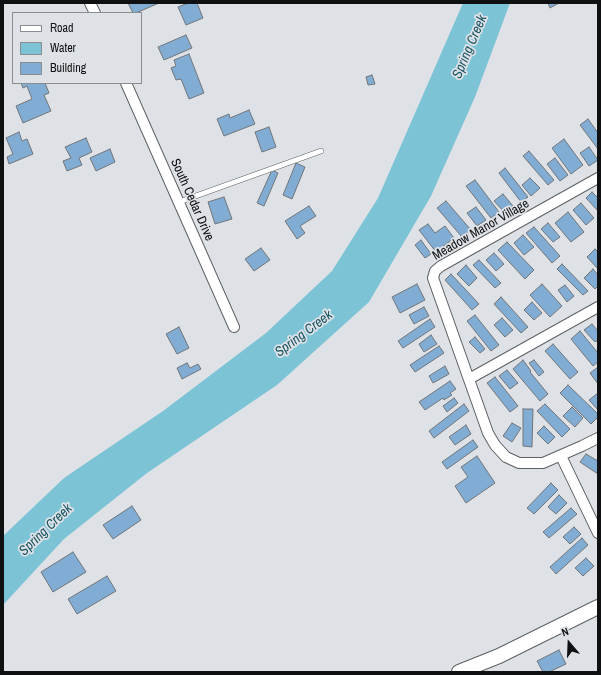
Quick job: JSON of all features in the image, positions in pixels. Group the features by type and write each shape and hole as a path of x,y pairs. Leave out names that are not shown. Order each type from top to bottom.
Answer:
{"main road":[{"path":"459,672 499,656 598,607"}],"street":[{"path":"90,3 94,12"},
{"name":"South Cedar Drive","path":"126,84 234,327"},
{"name":"Meadow Manor Village","path":"598,178 441,266 435,271 433,278 488,433 495,445 506,457 519,463 543,463 598,438"},
{"path":"469,379 598,307"},
{"path":"561,456 598,533"}],"lane":[{"path":"179,202 321,151"}],"water":[{"name":"Spring Creek","path":"463,3 510,3 475,97 431,196 369,302 277,385 147,473 64,539 3,605 3,536 64,478 163,411 266,333 332,271 378,198"}],"building":[{"path":"128,3 159,3 138,12 132,12"},
{"path":"188,3 197,3 203,18 186,25 178,7"},
{"path":"548,3 559,3 550,8"},
{"path":"186,35 192,48 164,60 158,47"},
{"path":"189,54 204,93 189,99 181,79 176,80 171,68 176,66 174,60"},
{"path":"372,75 375,84 368,85 366,77"},
{"path":"21,84 45,84 49,93 44,95 51,111 23,123 16,106 32,99 27,86 23,88"},
{"path":"249,110 255,124 224,136 217,119 229,114 230,118"},
{"path":"588,119 598,133 598,149 580,125"},
{"path":"269,127 276,147 262,152 255,132"},
{"path":"19,132 22,141 27,139 33,154 9,164 7,157 13,154 6,138"},
{"path":"86,138 92,152 79,158 82,165 67,171 63,161 71,158 65,147"},
{"path":"564,139 583,165 571,174 552,148"},
{"path":"589,147 598,160 589,166 580,153"},
{"path":"110,149 115,162 96,171 90,158"},
{"path":"529,151 554,180 548,185 523,156"},
{"path":"555,158 568,175 560,181 547,164"},
{"path":"296,163 305,167 292,199 283,195"},
{"path":"505,168 528,197 521,202 499,173"},
{"path":"272,170 278,173 264,206 257,203"},
{"path":"530,178 540,188 531,196 522,185"},
{"path":"475,180 499,212 491,218 466,186"},
{"path":"592,192 598,198 598,211 586,198"},
{"path":"503,194 513,206 505,213 494,201"},
{"path":"224,197 232,219 215,224 208,202"},
{"path":"446,201 471,230 462,237 437,208"},
{"path":"581,203 594,218 586,225 573,210"},
{"path":"309,206 316,216 300,226 305,233 297,239 285,221"},
{"path":"476,207 486,220 477,226 467,213"},
{"path":"568,212 584,232 571,242 555,223"},
{"path":"548,223 560,237 553,242 541,229"},
{"path":"428,224 435,233 445,226 454,238 436,252 419,230"},
{"path":"534,227 560,256 552,263 526,233"},
{"path":"523,235 534,247 524,255 514,243"},
{"path":"421,240 431,254 425,258 415,245"},
{"path":"507,242 534,270 525,279 498,250"},
{"path":"261,248 270,260 254,271 245,259"},
{"path":"595,249 598,252 598,269 587,257"},
{"path":"494,253 504,264 496,271 486,260"},
{"path":"479,260 501,283 495,288 473,265"},
{"path":"562,264 588,291 583,295 557,269"},
{"path":"466,265 477,278 469,286 457,274"},
{"path":"593,269 598,275 598,286 595,289 584,278"},
{"path":"451,274 479,304 472,310 445,280"},
{"path":"417,284 425,300 400,313 392,297"},
{"path":"542,284 562,306 550,317 530,295"},
{"path":"565,285 574,296 567,302 558,290"},
{"path":"501,297 528,327 521,333 494,304"},
{"path":"532,302 542,313 534,320 524,310"},
{"path":"424,307 429,316 414,324 409,315"},
{"path":"475,315 499,345 491,351 467,321"},
{"path":"502,318 513,330 505,337 494,325"},
{"path":"430,319 435,327 403,348 398,341"},
{"path":"592,324 598,331 598,340 595,342 584,330"},
{"path":"179,327 189,348 177,354 166,334"},
{"path":"580,331 598,353 598,362 593,366 571,339"},
{"path":"431,335 437,344 424,352 419,344"},
{"path":"475,337 485,349 480,353 469,342"},
{"path":"553,344 578,372 570,379 545,351"},
{"path":"439,346 444,353 415,372 410,365"},
{"path":"523,360 531,371 530,372 548,394 540,401 513,369"},
{"path":"534,360 544,372 539,376 529,363"},
{"path":"187,363 190,368 198,364 201,369 182,379 177,368"},
{"path":"445,366 449,374 433,383 429,376"},
{"path":"598,367 598,384 590,373"},
{"path":"507,370 518,383 510,389 499,376"},
{"path":"495,377 518,406 510,412 487,383"},
{"path":"450,381 456,389 450,393 452,395 444,400 443,398 425,410 419,402"},
{"path":"568,385 598,414 598,417 591,424 560,393"},
{"path":"598,393 598,410 589,400"},
{"path":"454,398 458,403 447,412 443,406"},
{"path":"464,404 469,411 434,438 429,431"},
{"path":"545,404 570,429 562,437 537,411"},
{"path":"572,407 583,418 575,427 563,416"},
{"path":"523,409 533,409 532,447 523,446"},
{"path":"512,423 521,428 512,442 503,436"},
{"path":"466,425 471,434 455,445 449,437"},
{"path":"544,426 555,437 548,444 537,433"},
{"path":"473,440 478,447 447,469 442,462"},
{"path":"586,454 598,461 598,474 580,462"},
{"path":"477,456 495,483 466,503 455,486 468,477 461,467"},
{"path":"551,483 558,490 534,514 527,508"},
{"path":"559,495 567,503 556,514 548,507"},
{"path":"132,506 141,520 113,539 103,525"},
{"path":"571,508 577,514 549,538 543,532"},
{"path":"574,527 581,534 570,544 563,537"},
{"path":"582,538 588,545 556,574 550,567"},
{"path":"73,552 86,572 53,592 41,572"},
{"path":"586,558 594,566 583,576 575,568"},
{"path":"107,576 116,591 77,614 68,599"},
{"path":"559,650 566,664 549,672 543,672 537,661"}]}
